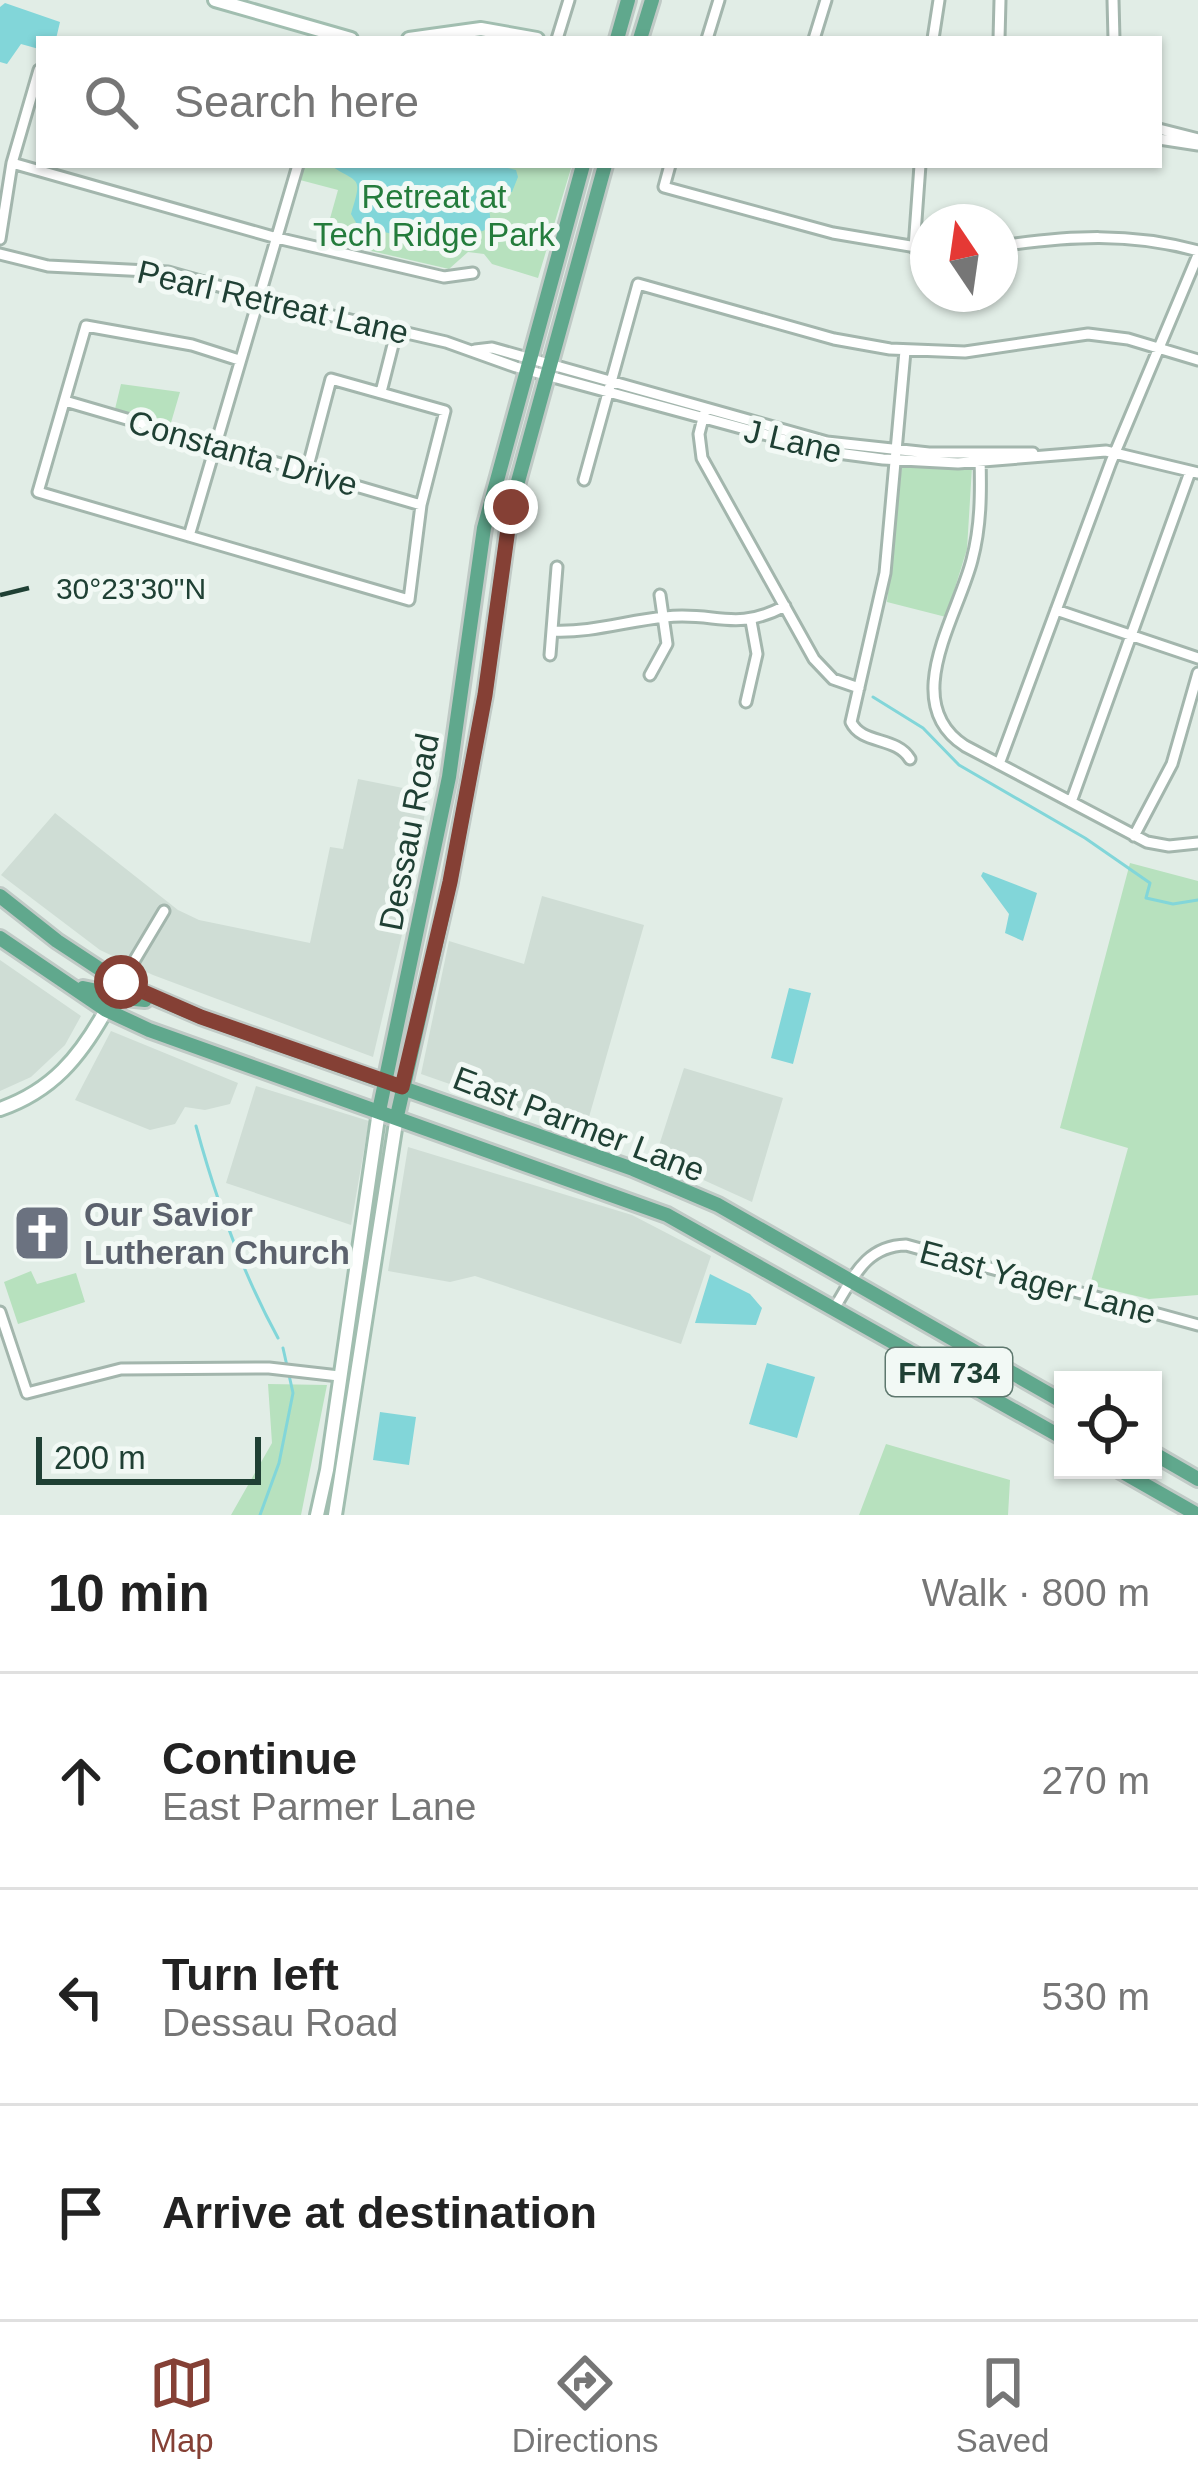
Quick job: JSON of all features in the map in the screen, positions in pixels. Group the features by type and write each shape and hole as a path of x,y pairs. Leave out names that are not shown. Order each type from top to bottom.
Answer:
{"main road":[{"path":"215,0 255,6 331,36"},
{"path":"618,36 628,0"},
{"path":"641,36 652,0"},
{"path":"431,36 481,29 521,36"},
{"name":"Dessau Road","path":"317,1515 328,1470 332,1375 345,1334 379,1111 458,720 479,559 494,484 582,168"},
{"name":"Dessau Road","path":"335,1515 402,1087 450,882 485,695 511,507 604,168"},
{"path":"479,559 502,560"},
{"path":"429,879 450,882"},
{"name":"East Parmer Lane","path":"0,896 56,941 121,982 209,1020 633,1169 718,1205 1054,1397"},
{"name":"East Parmer Lane","path":"0,938 106,1010 164,1036 667,1215 1054,1433"},
{"path":"32,962 42,962 100,994 114,991 121,982"},
{"path":"0,1109 52,1083 80,1054 106,1010 119,1000 133,997 191,1021 209,1020"},
{"path":"345,1334 347,1370 358,1385"},
{"path":"332,1375 348,1382 350,1430"},
{"path":"1162,1458 1198,1478"},
{"path":"1135,1479 1198,1515"}],"street":[{"path":"558,36 569,0"},
{"path":"708,36 718,0"},
{"path":"815,36 826,0"},
{"path":"933,36 939,0"},
{"path":"1000,0 1000,36"},
{"path":"1113,0 1114,36"},
{"path":"0,239 12,163 36,76"},
{"path":"1162,130 1198,142"},
{"path":"1162,139 1198,142"},
{"path":"12,163 277,238 444,277 473,273"},
{"path":"189,536 297,168"},
{"path":"669,168 664,187 833,233 910,247"},
{"path":"917,204 920,168"},
{"path":"1000,764 1114,453 1198,253 1140,238 1102,235 1018,243"},
{"name":"Pearl Retreat Lane","path":"0,254 48,266 155,269 474,350 492,348 528,364"},
{"path":"584,480 638,284 834,339 905,351 985,350 1088,334 1128,338 1198,360"},
{"path":"239,360 192,345 86,326 38,492 409,600 421,505 445,411 332,379 307,470"},
{"path":"381,392 397,329"},
{"path":"905,351 880,609 851,722 855,731 895,743 910,759"},
{"name":"J Lane","path":"528,364 830,452 980,457 1114,453 1194,473"},
{"name":"Constanta Drive","path":"64,401 421,505"},
{"path":"705,414 699,434 702,458 784,606 826,674 860,688"},
{"path":"980,457 981,509 975,548 933,677 933,700 950,734 1134,836 1160,846 1198,843"},
{"path":"1071,802 1194,473"},
{"path":"550,655 556,567"},
{"path":"650,675 667,644 660,595"},
{"path":"551,631 593,630 663,617 751,621 784,606"},
{"path":"1056,610 1198,658"},
{"path":"746,702 758,653 751,621"},
{"path":"1134,836 1172,764 1198,674"},
{"path":"121,982 164,911"},
{"name":"East Yager Lane","path":"835,1306 880,1248 905,1245 1198,1325"},
{"path":"0,1312 27,1393 121,1369 269,1368 332,1375"}],"shaded area":[{"path":"358,779 428,793 413,888 373,1057 153,975 100,950 1,875 55,813 178,910 199,920 310,943 330,847 343,849"},
{"path":"542,896 644,925 585,1131 421,1074 449,941 524,964"},
{"path":"0,960 81,1016 65,1045 31,1077 0,1091"},
{"path":"111,1031 238,1083 230,1104 205,1110 185,1107 175,1124 150,1130 75,1100"},
{"path":"684,1068 783,1098 752,1202 655,1158"},
{"path":"256,1086 369,1121 351,1225 226,1183"},
{"path":"408,1147 632,1215 711,1256 681,1344 475,1276 450,1282 388,1271"}],"green space":[{"name":"Retreat at Tech Ridge Park","path":"303,168 571,168 538,278 492,264 484,254 468,252 449,269 324,240 338,190 300,180"},
{"path":"121,384 180,392 170,426 115,409"},
{"path":"902,465 972,467 967,549 946,617 887,602"},
{"path":"1130,863 1198,881 1198,1295 1149,1299 1090,1285 1128,1148 1060,1128"},
{"path":"31,1271 37,1284 76,1273 85,1302 18,1324 4,1282"},
{"path":"268,1384 327,1385 301,1515 231,1515 272,1443"},
{"path":"886,1444 1010,1480 1008,1515 859,1515"}],"water":[{"path":"5,3 60,22 57,36 36,36 36,48 21,44 7,64 0,62 0,7"},
{"path":"335,168 508,168 516,170 518,177 512,192 501,191 501,202 489,207 491,225 436,244 358,226 351,214 356,182"},
{"path":"983,872 1037,893 1023,941 1005,933 1009,914 981,876"},
{"path":"789,988 811,993 793,1064 771,1058"},
{"path":"710,1274 750,1294 762,1308 756,1325 695,1323"},
{"path":"767,1363 815,1377 797,1438 749,1424"},
{"path":"380,1412 416,1417 409,1465 373,1460"}],"waterway":[{"path":"873,697 923,728 959,765 1085,838 1150,883 1146,898 1173,904 1198,900"},
{"path":"196,1126 231,1234 278,1338"},
{"path":"260,1515 279,1463 293,1393 283,1348"}],"place":[{"name":"Our Savior Lutheran Church","path":"42,1233"}],"route":[{"path":"121,982 201,1017 402,1087 450,882 485,695 511,507"}]}
